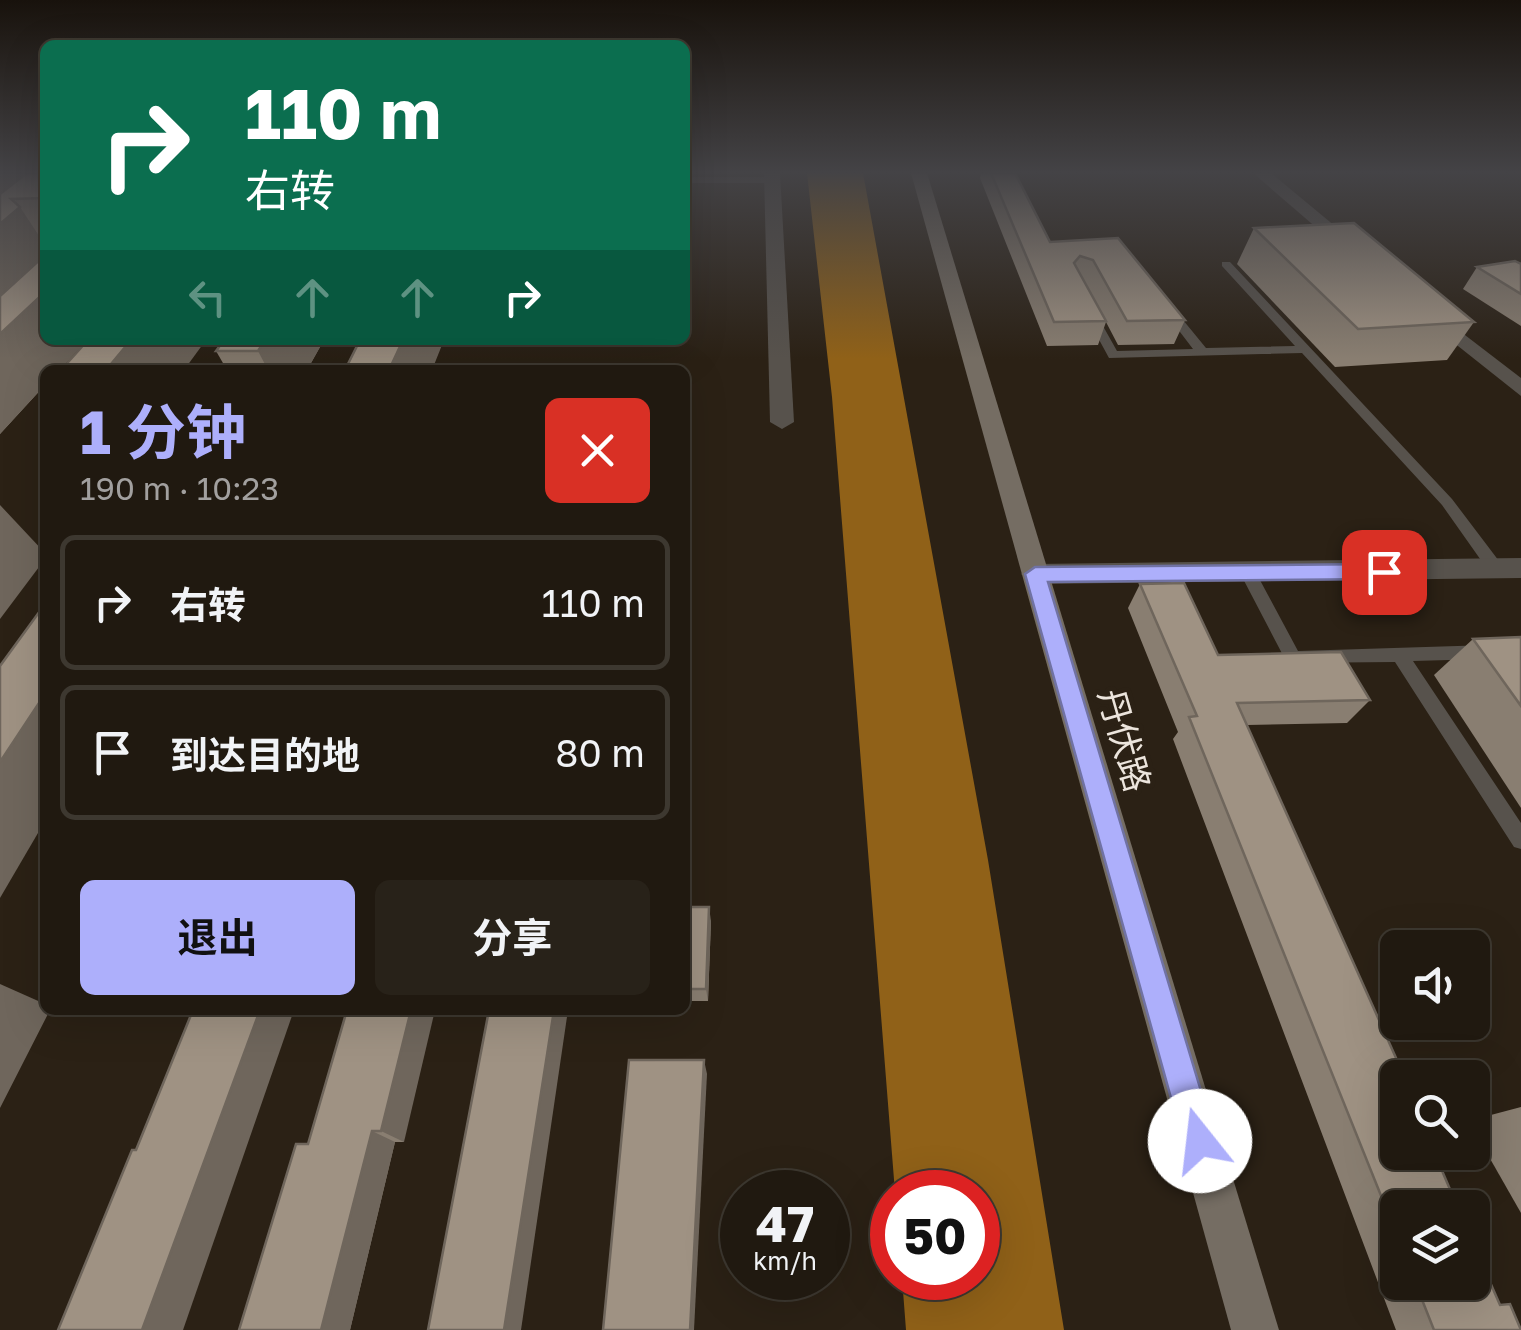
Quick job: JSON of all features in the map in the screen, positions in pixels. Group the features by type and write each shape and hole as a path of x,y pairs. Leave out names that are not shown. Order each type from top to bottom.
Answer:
{"main road":[{"name":"丹伏路","path":"937,235 1254,1330"}],"street":[{"path":"774,235 782,422"},
{"path":"1336,235 1368,262"},
{"path":"1413,300 1521,389"},
{"path":"1035,574 1509,568"}],"lane":[{"path":"1226,264 1509,568"},
{"path":"1086,303 1113,355 1304,349"},
{"path":"1166,306 1202,352"},
{"path":"1248,573 1292,658 1521,651"},
{"path":"1400,655 1521,840"}],"shaded area":[{"path":"814,235 874,235 988,860 1064,1330 906,1330 904,1300 1000,1300 1000,1170 893,1170 832,397"}],"building":[{"path":"1017,235 1046,235 1050,242 1118,238 1185,320 1127,321 1093,260 1080,256 1074,263 1106,321 1054,322"},
{"path":"1261,235 1369,235 1474,322 1358,329"},
{"path":"40,260 40,297 0,334 0,296"},
{"path":"1515,261 1521,264 1521,294 1477,267"},
{"path":"84,345 127,345 110,365 66,365"},
{"path":"220,345 262,345 258,351 216,351"},
{"path":"358,345 401,345 391,365 348,365"},
{"path":"1184,583 1218,655 1341,652 1370,700 1237,703 1380,1022 1380,1040 1388,1040 1397,1060 1380,1060 1380,1170 1442,1170 1450,1190 1380,1190 1380,1193 1189,717 1197,716 1140,584"},
{"path":"40,611 40,702 0,762 0,666"},
{"path":"1521,637 1521,706 1473,639"},
{"path":"690,907 709,907 706,989 690,989"},
{"path":"191,1015 258,1015 142,1330 58,1330 132,1150 136,1150"},
{"path":"346,1015 410,1015 381,1131 372,1131 321,1330 239,1330 296,1144 308,1144"},
{"path":"488,1015 553,1015 504,1330 428,1330"},
{"path":"629,1060 704,1060 690,1330 603,1330"},
{"path":"1490,1282 1500,1305 1510,1304 1521,1330 1434,1330 1422,1300 1490,1300"}],"route":[{"path":"1200,1141 1035,574 1384,572"}]}
